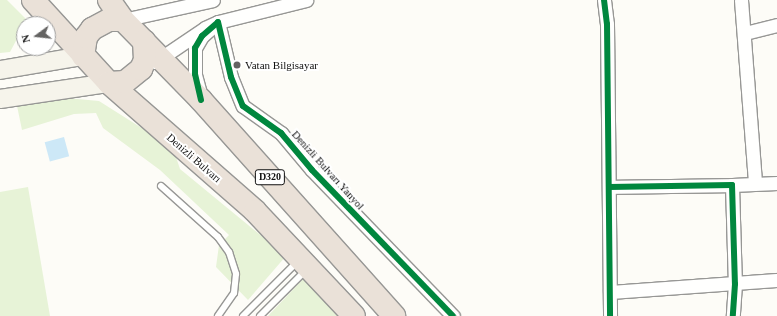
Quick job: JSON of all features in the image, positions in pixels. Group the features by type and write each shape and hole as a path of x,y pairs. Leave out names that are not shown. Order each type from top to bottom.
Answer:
{"highway":[{"name":"Denizli Bulvarı","path":"33,0 109,83 255,211 354,316"},
{"name":"D320","path":"109,0 123,20 201,100 394,316"},
{"path":"83,56 86,37 92,29 109,20 123,20"},
{"path":"109,83 125,82 134,77 145,60 144,41"}],"street":[{"path":"123,20 213,0"},
{"path":"134,77 205,28 218,22 306,0"},
{"path":"604,0 607,24 610,316"},
{"path":"741,0 745,33 755,183"},
{"path":"201,100 195,74 195,48 202,36 218,22"},
{"name":"Denizli Bulvarı Yanyol","path":"218,22 231,77 243,106 281,133 312,170 453,316"},
{"path":"745,33 777,25"},
{"path":"0,70 83,56"},
{"path":"0,99 109,83"},
{"path":"609,187 777,183"},
{"path":"732,185 735,284 733,316"},
{"path":"610,292 777,280"}],"lane":[{"path":"161,186 218,237 229,252 236,274 234,293 218,316"},
{"path":"242,316 305,263"},
{"path":"260,316 305,263"}],"green space":[{"path":"0,0 7,0 23,16 16,16 16,41 10,52 0,53"},
{"path":"56,97 99,101 148,132 176,157 180,169 286,256 248,300 216,267 219,245 229,235 160,170 103,128 96,113 74,114 22,130 16,101"},
{"path":"28,187 50,316 0,316 0,192"},
{"path":"304,278 342,316 268,316"}],"water":[{"path":"64,137 69,156 50,161 45,142"}],"cycle path":[{"path":"604,0 607,24 610,316"},
{"path":"201,100 195,74 195,48 202,36 218,22 231,77 243,106 281,133 312,170 453,316"},
{"path":"609,187 732,185 735,284 733,316"}],"place":[{"name":"Vatan Bilgisayar","path":"237,65"}]}
